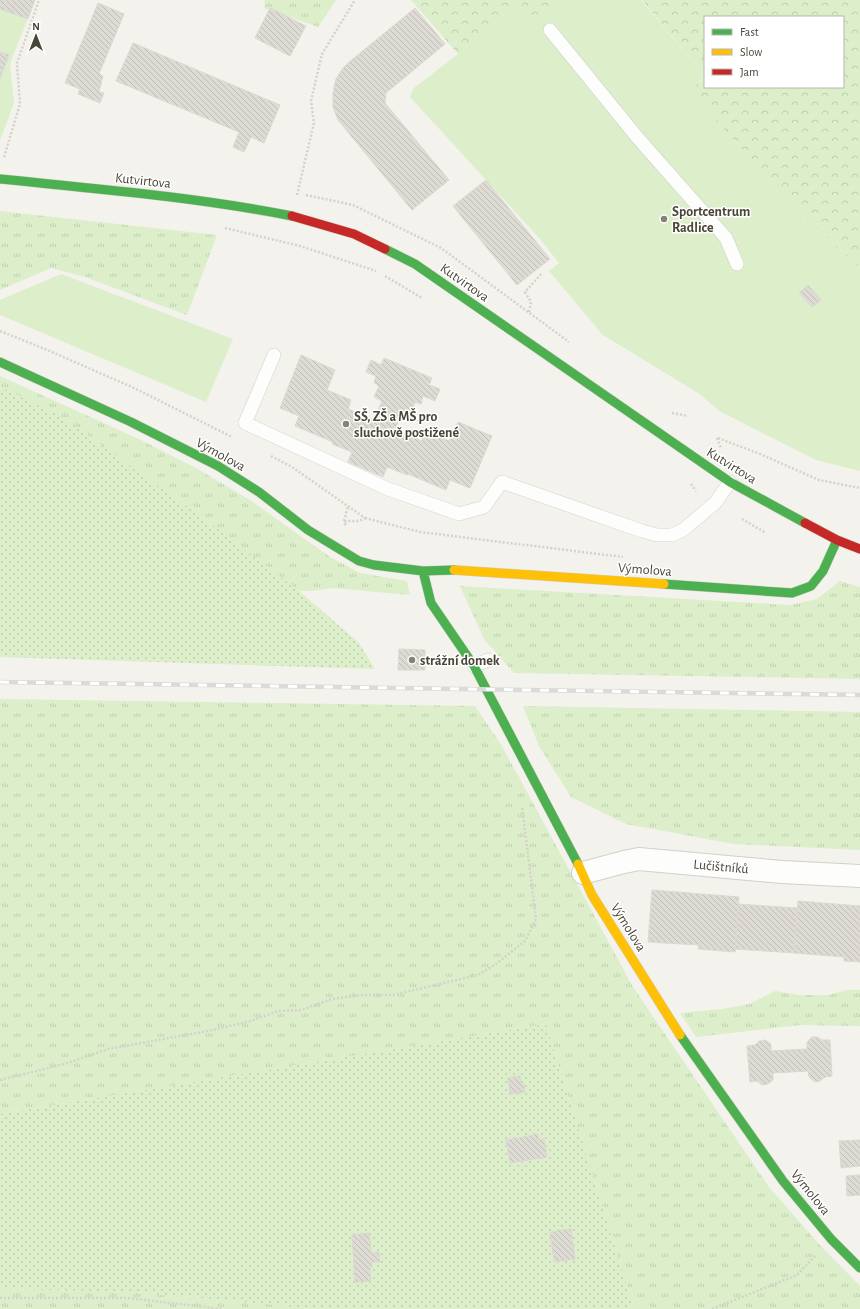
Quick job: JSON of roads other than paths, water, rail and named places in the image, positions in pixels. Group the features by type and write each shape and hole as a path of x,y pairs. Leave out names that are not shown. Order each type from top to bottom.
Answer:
{"street":[{"name":"Kutvirtova","path":"0,179 156,195 242,206 292,216 354,234 415,264 730,482 779,510 837,540 860,549"},
{"name":"Výmolova","path":"0,362 131,422 218,466 259,492 308,530 336,548 359,561 374,565 422,571 457,570 792,593 811,586 823,571 837,540"},
{"name":"Výmolova","path":"422,571 431,603 474,666 485,690 513,739 584,873 592,895 673,1026 783,1181 831,1239 860,1268"},
{"name":"Lučištníků","path":"584,873 639,859 782,872 860,876"}],"lane":[{"path":"550,30 637,137 726,238 737,264"},
{"path":"274,355 245,423 388,489 459,514 484,507 502,482 642,531 658,535 672,535 682,530 715,503 730,482"},
{"path":"474,666 488,660"}],"railway":[{"path":"0,682 860,695"}],"place":[{"name":"Sportcentrum Radlice","path":"664,219"},
{"name":"SŠ, ZŠ a MŠ pro sluchově postižené","path":"346,424"},
{"name":"strážní domek","path":"412,660"}]}
